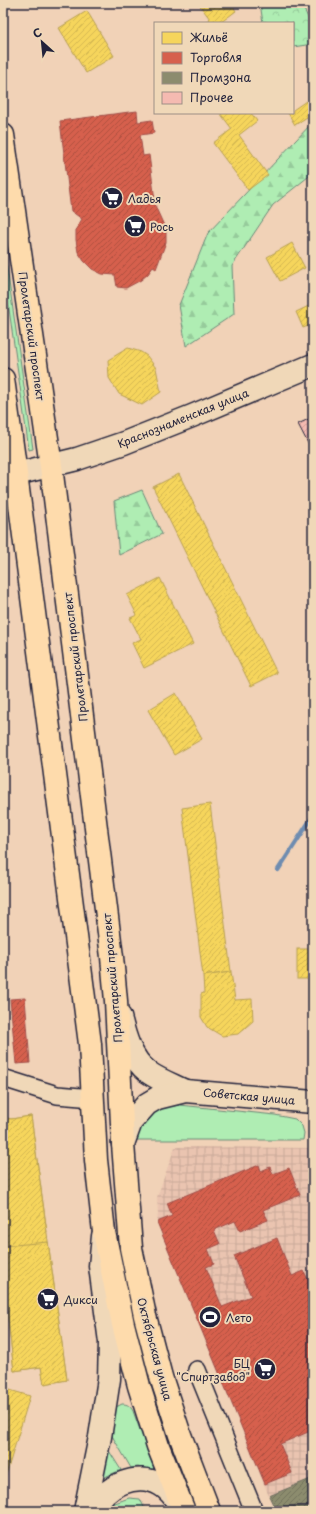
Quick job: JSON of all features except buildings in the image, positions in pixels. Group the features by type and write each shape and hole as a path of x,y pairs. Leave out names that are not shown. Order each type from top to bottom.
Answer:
{"main road":[{"name":"Пролетарский проспект","path":"3,135 51,466 116,1001 126,1181"},
{"name":"Краснознаменская улица","path":"16,474 77,459 131,440 313,365"},
{"path":"3,379 90,1044 96,1160 104,1232 123,1324 139,1386 158,1446 183,1511"},
{"path":"116,1001 125,1036 134,1056 149,1072 185,1091"},
{"path":"123,1144 131,1122 147,1104 157,1098 185,1091"},
{"name":"Советская улица","path":"185,1091 313,1102"},
{"name":"Октябрьская улица","path":"126,1181 131,1248 145,1316 161,1376 180,1436 209,1511"},
{"path":"84,1511 100,1438 109,1379 110,1342 100,1266 104,1232"},
{"path":"94,1511 104,1495 120,1483 133,1480 150,1481 161,1485 170,1491 183,1511"}],"street":[{"path":"3,1078 57,1095 93,1098"},
{"path":"197,1370 254,1511"}],"shaded area":[{"name":"БЦ \"Спиртзавод\"","path":"175,1147 313,1148 313,1511 275,1511 157,1222 157,1197"}],"green space":[{"path":"260,3 301,3 313,28 313,44 294,47 294,22 263,22"},
{"path":"313,122 313,173 273,205 232,266 234,314 186,346 179,305 208,233"},
{"path":"3,240 33,449 29,450 3,267"},
{"path":"142,490 162,534 119,555 114,501"},
{"path":"180,1105 275,1115 295,1119 302,1126 304,1133 303,1140 137,1140 143,1124 151,1114 164,1108"},
{"path":"126,1404 133,1411 154,1468 151,1471 138,1467 131,1468 111,1434 116,1407"},
{"path":"106,1446 121,1470 98,1480"},
{"path":"129,1498 140,1499 146,1511 107,1511 115,1503"}],"waterway":[{"path":"310,173 313,170"},
{"path":"278,870 313,816"}],"place":[{"name":"Ладья","path":"112,198"},
{"name":"Рось","path":"135,226"},
{"name":"Дикси","path":"48,1299"},
{"name":"Лето","path":"210,1317"},
{"name":"БЦ \"Спиртзавод\"","path":"265,1369"}]}
